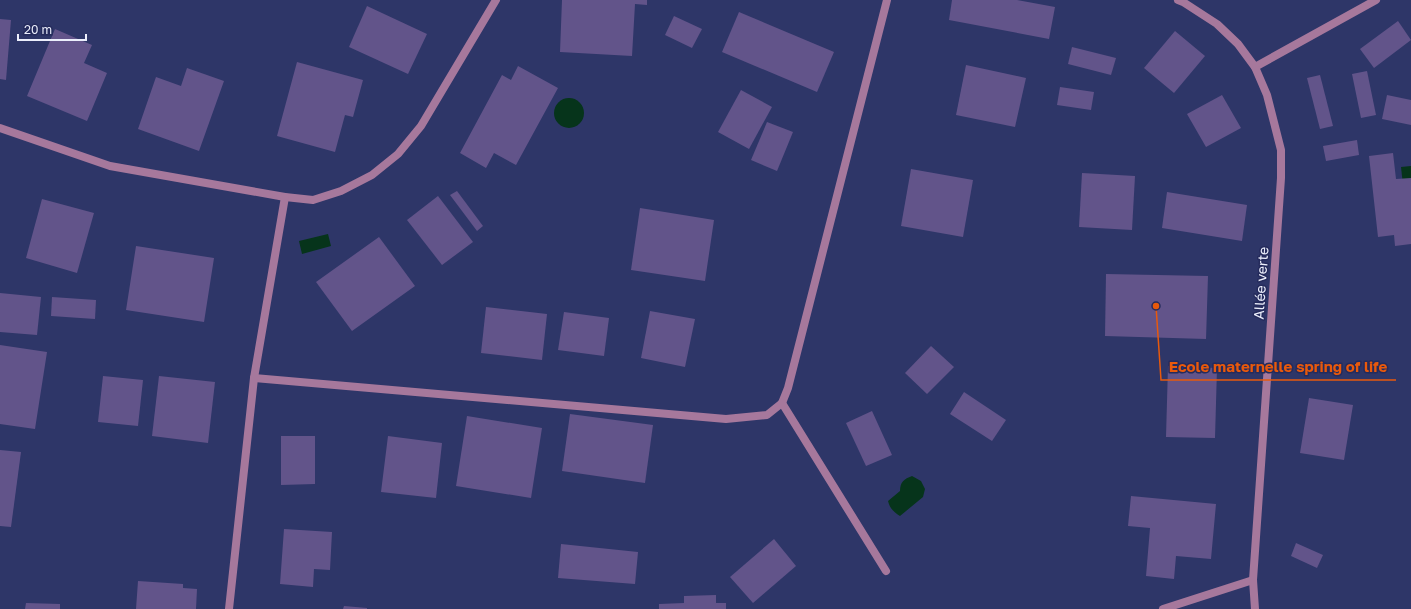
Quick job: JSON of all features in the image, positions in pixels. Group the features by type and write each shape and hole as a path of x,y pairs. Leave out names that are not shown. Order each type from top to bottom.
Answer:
{"street":[{"path":"0,128 110,166 285,197 313,200 341,191 372,175 398,154 421,126 496,0"},
{"path":"254,378 726,419 767,415 782,403 790,381 887,0"},
{"name":"Allée verte","path":"1178,0 1217,24 1238,44 1255,67 1267,95 1281,150 1281,178 1253,580 1255,609"},
{"path":"1255,67 1376,0"},
{"path":"229,609 254,378 285,197"},
{"path":"782,403 886,571"},
{"path":"1163,609 1253,580"}],"shaded area":[{"path":"569,98 580,102 584,113 580,124 569,128 558,124 554,113 558,102"},
{"path":"1411,166 1411,184 1403,185 1401,167"},
{"path":"328,234 331,246 302,254 299,241"},
{"path":"912,476 921,481 925,489 923,497 900,516 892,510 888,501 900,491 903,481"}],"building":[{"path":"562,0 647,0 647,5 635,4 632,56 560,52"},
{"path":"952,0 1017,0 1055,7 1049,39 949,20"},
{"path":"367,6 427,34 408,74 349,47"},
{"path":"739,12 834,52 817,92 722,52"},
{"path":"674,16 702,29 692,48 665,35"},
{"path":"0,19 11,20 6,80 0,79"},
{"path":"1398,21 1411,40 1374,68 1360,49"},
{"path":"55,29 92,45 84,63 107,73 87,121 27,96"},
{"path":"1175,31 1205,56 1174,93 1144,68"},
{"path":"1072,47 1116,58 1111,75 1068,64"},
{"path":"297,62 363,80 353,117 345,115 335,152 277,136"},
{"path":"966,65 1026,78 1015,127 956,115"},
{"path":"518,66 558,88 516,165 494,153 486,168 460,153 502,75 511,80"},
{"path":"187,68 224,81 199,151 138,129 156,77 181,86"},
{"path":"1367,71 1376,115 1361,118 1352,74"},
{"path":"1320,75 1333,126 1320,129 1307,78"},
{"path":"1060,87 1094,92 1091,110 1057,105"},
{"path":"741,90 772,107 749,149 718,132"},
{"path":"1222,95 1241,128 1206,147 1187,114"},
{"path":"1387,95 1411,100 1411,125 1382,119"},
{"path":"767,122 793,132 777,171 751,160"},
{"path":"1357,140 1359,155 1326,161 1323,146"},
{"path":"1393,153 1396,179 1411,178 1411,244 1395,246 1394,235 1378,237 1369,156"},
{"path":"911,169 973,180 963,237 901,226"},
{"path":"1082,173 1135,176 1132,230 1079,227"},
{"path":"457,191 483,226 477,231 450,195"},
{"path":"1167,192 1247,205 1242,241 1162,228"},
{"path":"438,196 473,242 442,265 407,220"},
{"path":"42,199 94,213 77,273 26,258"},
{"path":"640,208 714,220 705,281 631,270"},
{"path":"379,237 415,286 352,331 316,282"},
{"path":"136,246 214,258 204,322 126,310"},
{"path":"1106,274 1208,276 1206,339 1105,336"},
{"path":"0,293 41,297 37,335 0,332"},
{"path":"52,297 96,300 95,319 51,316"},
{"path":"486,307 547,314 542,360 481,353"},
{"path":"650,311 695,319 685,367 641,358"},
{"path":"564,312 609,318 604,356 558,350"},
{"path":"0,345 47,352 35,429 0,424"},
{"path":"931,346 954,367 927,394 905,373"},
{"path":"1168,366 1217,368 1215,438 1166,437"},
{"path":"103,376 143,380 138,426 98,422"},
{"path":"159,376 215,382 208,443 152,436"},
{"path":"964,392 1006,420 992,441 950,414"},
{"path":"1309,398 1353,405 1344,460 1300,453"},
{"path":"872,411 892,455 866,466 846,423"},
{"path":"570,414 653,425 645,483 562,471"},
{"path":"467,416 542,428 531,498 456,486"},
{"path":"281,436 315,436 315,484 281,485"},
{"path":"388,436 442,443 436,498 381,492"},
{"path":"0,450 21,452 11,527 0,526"},
{"path":"1131,496 1216,504 1211,559 1176,556 1174,579 1146,576 1150,528 1128,526"},
{"path":"284,529 332,532 330,570 314,569 313,587 280,584"},
{"path":"774,539 796,566 753,603 730,577"},
{"path":"1296,543 1323,555 1317,568 1291,556"},
{"path":"561,544 638,552 635,584 558,578"},
{"path":"138,581 183,584 183,588 197,589 196,609 136,609"},
{"path":"716,595 716,603 726,603 726,609 659,609 659,604 684,603 684,596"},
{"path":"26,603 60,604 60,609 25,609"},
{"path":"344,606 367,608 367,609 343,609"}],"place":[{"name":"Ecole maternelle spring of life","path":"1156,306"}]}
